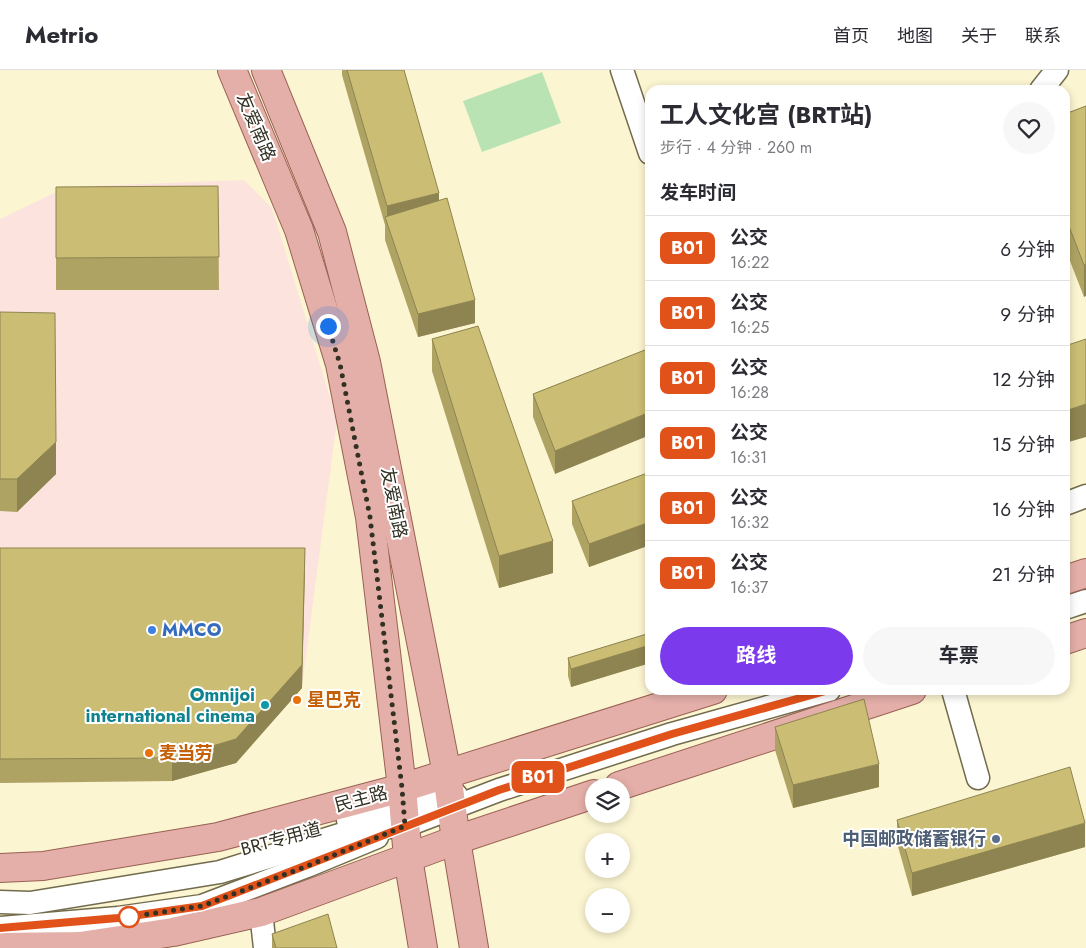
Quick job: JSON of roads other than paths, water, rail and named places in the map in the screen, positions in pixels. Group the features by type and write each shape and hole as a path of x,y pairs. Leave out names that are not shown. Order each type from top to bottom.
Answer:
{"main road":[{"name":"友爱南路","path":"232,70 299,230 340,364 370,517 408,858 422,948"},
{"name":"友爱南路","path":"266,70 332,232 366,362 449,793 474,948"},
{"path":"1070,578 1086,573"},
{"path":"1070,638 1086,633"},
{"name":"民主路","path":"0,868 43,866 403,806 449,793 700,695"},
{"path":"630,782 897,695"},
{"path":"0,947 80,946 173,932 261,912 456,840 585,797"}],"street":[{"path":"622,70 645,138"},
{"path":"1045,85 1057,70"},
{"path":"1070,502 1086,496"},
{"path":"1070,591 1086,586"},
{"path":"1070,606 1086,601"},
{"name":"BRT专用道","path":"0,890 142,877 449,793 643,730 767,695"},
{"name":"BRT专用道","path":"449,793 499,790 672,734 811,695"},
{"path":"954,695 978,778"},
{"name":"BRT专用道","path":"0,902 30,903 220,872 359,829 403,806"},
{"name":"BRT专用道","path":"0,928 118,918 202,906 307,866 403,806"},
{"path":"261,912 265,948"}],"place":[{"name":"MMCO","path":"152,630"},
{"name":"星巴克","path":"297,700"},
{"name":"Omnijoi international cinema","path":"265,705"},
{"name":"麦当劳","path":"149,753"},
{"name":"中国邮政储蓄银行","path":"996,839"}]}
